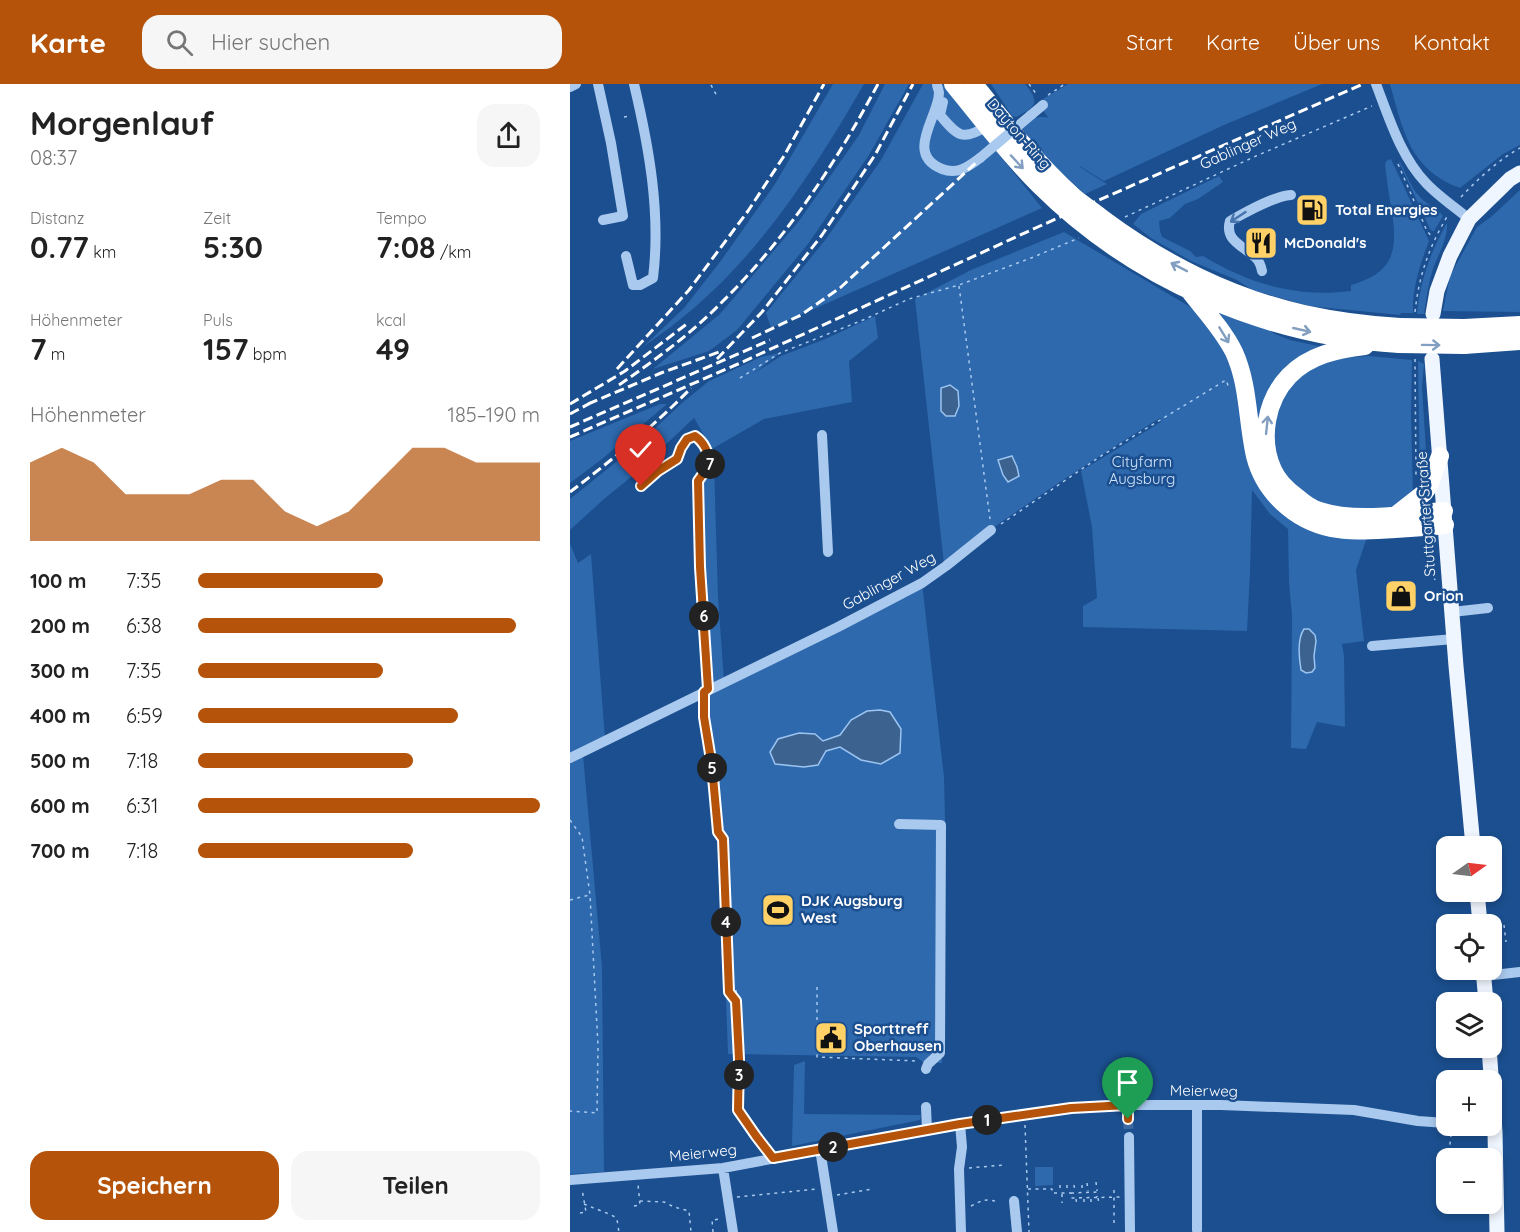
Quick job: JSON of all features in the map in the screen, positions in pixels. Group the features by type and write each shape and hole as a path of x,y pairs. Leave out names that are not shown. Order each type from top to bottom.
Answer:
{"highway":[{"name":"Dayton-Ring","path":"953,84 1006,150 1039,185 1068,201"},
{"name":"Dayton-Ring","path":"974,84 1068,201"},
{"path":"1068,201 1096,234 1136,261 1188,289 1230,308 1265,320 1299,330 1332,336 1464,337 1520,341"},
{"path":"1068,201 1177,267 1234,292 1302,314 1361,324 1396,338"},
{"path":"1188,289 1220,329 1234,353 1243,379 1259,469 1268,487 1282,502 1299,516 1315,524 1332,528 1378,530 1445,518"},
{"path":"1464,337 1520,325"},
{"path":"1396,338 1321,355 1303,364 1289,375 1276,392 1269,410 1266,429 1267,450 1273,470 1285,488 1305,504 1320,511 1346,516 1396,515 1445,518"},
{"path":"1396,515 1424,494 1440,456"}],"main road":[{"path":"1433,314 1437,291 1450,256 1469,219 1498,190 1520,173"},
{"name":"Stuttgarter Straße","path":"1432,359 1472,836"},
{"path":"1495,1136 1497,1232"}],"street":[{"path":"570,87 576,84"},
{"path":"598,84 623,216 603,220"},
{"path":"626,256 633,285 640,285 653,278 655,264 654,202 643,123 634,84"},
{"path":"937,84 939,94 925,141 926,153 931,163 943,169 958,171 968,167 1031,115 1042,102"},
{"path":"943,84 940,115 955,133 974,134 987,126"},
{"path":"1376,84 1398,139 1410,162 1427,184 1469,219"},
{"path":"1262,271 1258,260 1230,236 1228,229 1230,221 1283,195 1291,195"},
{"path":"822,435 828,552"},
{"name":"Gablinger Weg","path":"570,758 838,627 922,583 991,530"},
{"path":"1452,612 1488,608"},
{"path":"1372,646 1454,639"},
{"path":"899,824 941,825 939,1053 926,1068"},
{"path":"1502,972 1520,972"},
{"path":"1128,1105 1128,1119"},
{"path":"1197,1105 1197,1230"},
{"name":"Meierweg","path":"576,1180 723,1168 960,1124 1071,1108 1197,1105 1354,1110 1436,1123"},
{"path":"926,1107 927,1130"},
{"path":"960,1124 962,1147 959,1169 960,1232"},
{"path":"1129,1137 1130,1232"},
{"path":"820,1149 833,1232"},
{"path":"723,1168 733,1232"},
{"path":"1014,1201 1017,1232"}],"path":[{"path":"1029,84 1042,102"},
{"path":"1048,94 1065,84"},
{"path":"711,85 718,98"},
{"name":"Gablinger Weg","path":"1137,212 1256,156 1373,105"},
{"path":"1415,313 1419,284 1434,239 1453,206 1485,173 1520,148"},
{"path":"1397,163 1427,231 1434,239"},
{"path":"740,378 780,353 909,298 959,285 1062,245"},
{"path":"959,285 991,530 1101,456 1226,380"},
{"path":"1415,359 1416,476"},
{"path":"641,486 658,471 677,459 687,439 695,436 703,442 710,464 698,481 706,690 704,717 712,766 718,832 723,839 729,992 736,1001"},
{"path":"1423,534 1430,554 1432,573 1437,584"},
{"path":"570,820 582,837 590,895 598,1046 597,1113 570,1111"},
{"path":"570,900 590,895"},
{"path":"1504,925 1506,942"},
{"path":"816,987 816,1058 918,1061 926,1068"},
{"path":"736,990 739,1059 738,1110 773,1158"},
{"path":"877,1055 877,1060"},
{"path":"1025,1115 1029,1232"},
{"path":"959,1169 1004,1165"},
{"path":"634,1206 640,1205 636,1175"},
{"path":"576,1180 586,1212 580,1213"},
{"path":"1096,1182 1099,1204"},
{"path":"1088,1183 1088,1192"},
{"path":"1060,1185 1062,1203"},
{"path":"1067,1185 1071,1203"},
{"path":"1074,1185 1075,1193"},
{"path":"1082,1185 1082,1192"},
{"path":"727,1198 872,1189"},
{"path":"1028,1189 1052,1189 1052,1193 1097,1192"},
{"path":"1045,1189 1045,1195"},
{"path":"1114,1190 1114,1223"},
{"path":"1071,1198 1130,1197"},
{"path":"1076,1198 1077,1205"},
{"path":"1084,1198 1084,1204"},
{"path":"1091,1198 1091,1204"},
{"path":"960,1212 983,1200 998,1202"},
{"path":"640,1201 664,1202 688,1211 691,1232"},
{"path":"584,1204 612,1214 616,1218 619,1232"},
{"path":"713,1232 712,1221 730,1218"}],"green space":[{"path":"833,84 864,84 788,204 744,259 720,284 682,318 643,347 684,308 720,262 775,184"},
{"path":"885,84 909,84 869,155 808,244 737,330 709,351 653,369 720,314 799,221 859,135"},
{"path":"923,84 943,84 1042,208 771,328 766,313 826,239 881,160"},
{"path":"991,84 1025,84 1033,95 1034,104 1016,117 1012,116"},
{"path":"1068,84 1322,84 1224,125 1104,181 1079,166 1107,184 1085,194 1044,155 1022,128 1037,118 1048,118 1038,102"},
{"path":"1390,84 1520,84 1520,145 1503,154 1460,188 1443,180 1419,160 1399,118"},
{"path":"1391,159 1429,241 1415,286 1413,313 1401,313 1400,315 1309,306 1252,290 1237,280 1191,261 1151,238 1133,224 1141,214 1219,176 1223,182 1198,199 1185,204 1170,218 1159,221 1162,237 1190,251 1196,257 1203,256 1238,274 1274,287 1311,292 1351,291 1351,285 1376,274 1384,267 1393,250 1394,226 1385,165 1386,161"},
{"path":"1399,162 1417,193 1443,216 1434,231 1430,229"},
{"path":"1520,190 1520,312 1443,311 1450,276 1477,227"},
{"path":"1447,223 1444,242 1431,277 1424,314 1417,314 1427,267"},
{"name":"Cityfarm Augsburg","path":"1064,232 1192,308 1231,358 1254,470 1367,537 1356,570 1364,641 1342,644 1345,727 1317,722 1306,749 1291,748 1292,616 1288,529 1270,514 1252,490 1247,631 1083,627 1083,606 1097,598 1092,527 1081,471 1161,422 1160,418 1050,488 944,564 915,299 971,270"},
{"path":"1209,307 1266,328 1290,340 1327,348 1299,361 1261,444 1317,519 1259,444"},
{"path":"875,316 878,338 849,361 852,402 764,419 712,449 694,418 570,530 570,499 636,446 709,381 761,357 780,353 753,374 781,356"},
{"path":"1369,356 1412,360 1413,497 1401,506 1355,512 1313,503 1280,472 1272,435 1278,406 1296,378 1323,362"},
{"path":"1418,361 1424,364 1422,387 1427,467 1420,487"},
{"path":"660,404 667,404 570,483 570,441"},
{"path":"714,464 718,597 724,681 709,688 700,482"},
{"path":"570,544 578,563 591,554 605,739 570,755"},
{"path":"922,583 944,777 942,1063 923,1062 916,1057 728,1054 720,835 714,835 705,694"},
{"path":"583,755 602,967 604,1172 570,1174 570,761"},
{"path":"805,1061 804,1114 921,1115 920,1120 792,1146 794,1065"},
{"path":"1035,1167 1053,1167 1053,1185 1035,1186"}],"shaded area":[{"path":"950,385 958,391 959,406 955,416 946,416 941,411 941,388"},
{"path":"1012,456 1019,476 1008,482 998,460"},
{"path":"1304,629 1309,629 1315,635 1316,641 1315,668 1312,672 1306,673 1301,670 1299,654 1300,638"},
{"path":"867,711 890,712 901,729 900,753 881,764 861,760 840,747 826,751 818,765 804,767 775,764 770,752 778,739 799,733 815,734 823,741 840,735 851,720"}],"tunnel":[{"path":"1128,1119 1129,1137"}],"railway":[{"path":"617,369 689,290 748,211 784,156 824,84"},
{"path":"619,385 698,325 745,278 808,199 845,143 878,84"},
{"path":"717,359 762,312 822,235 875,155 913,84"},
{"path":"570,437 1363,84"},
{"path":"752,338 801,315 840,288 1005,136 1031,115"},
{"path":"570,404 625,371 688,323"},
{"path":"570,427 770,340"},
{"path":"588,404 661,373 719,352"},
{"path":"570,492 632,442 691,388"},
{"path":"570,414 594,401"}],"place":[{"name":"Total Energies","path":"1312,210"},
{"name":"McDonald's","path":"1261,243"},
{"name":"Orion","path":"1401,596"},
{"name":"DJK Augsburg West","path":"778,910"},
{"name":"Sporttreff Oberhausen","path":"831,1038"}],"route":[{"path":"641,486 658,471 677,459 687,439 695,436 703,442 710,464 698,481 700,567 708,689 704,692 704,717 712,766 718,832 723,839 729,992 736,1001 739,1059 738,1110 756,1136 773,1158 960,1124 1071,1108 1128,1105 1128,1119"}]}
